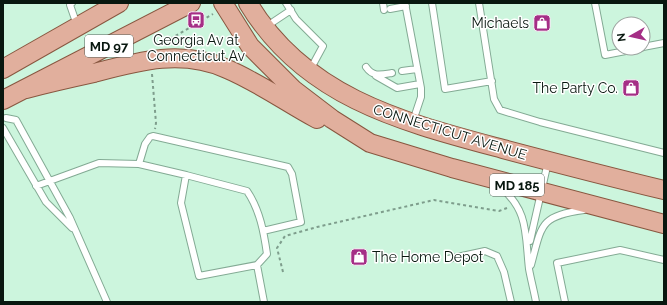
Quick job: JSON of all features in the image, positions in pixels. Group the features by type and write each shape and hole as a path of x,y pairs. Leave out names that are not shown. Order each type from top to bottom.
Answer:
{"main road":[{"name":"MD 97","path":"3,69 77,27 101,8 119,3"},
{"name":"MD 97","path":"3,100 191,3"},
{"name":"MD 185","path":"223,3 250,46 289,86 332,119 370,142 487,178 664,224"},
{"name":"CONNECTICUT AVENUE","path":"248,3 264,27 280,45 309,71 333,88 362,104 413,122 548,161 664,190"},
{"path":"26,89 141,61 169,57 201,60 227,69 335,128 370,142"}],"lane":[{"path":"72,3 70,5 77,27"},
{"path":"286,3 296,19 323,46 309,71"},
{"path":"432,3 445,89 492,81"},
{"path":"479,3 496,103 500,110 664,153"},
{"path":"595,3 605,56 611,55"},
{"path":"386,7 406,5 420,84 420,97 413,122"},
{"path":"264,27 290,10"},
{"path":"651,46 664,43"},
{"path":"366,67 370,73 397,88 420,84"},
{"path":"402,71 417,68"},
{"path":"376,76 392,73"},
{"path":"73,229 46,202 36,186 3,127 4,116 16,120 50,180 73,229 106,302"},
{"path":"140,164 145,144 150,137 153,136 288,167 292,174 301,222 263,231"},
{"path":"530,270 531,234 548,161"},
{"path":"36,186 92,165 112,163 140,164 186,175 247,191 253,200 263,231 267,254 257,265 199,276 181,203 186,175"},
{"path":"487,178 510,195 520,210 525,224 530,270 536,302"},
{"path":"530,270 538,240 546,222 563,213 599,208"},
{"path":"565,302 557,263 620,250 664,260"},
{"path":"448,259 485,251 497,256 504,272 511,302"},
{"path":"257,265 264,302"}],"path":[{"path":"266,250 277,248 285,236 317,227 434,200 499,211 507,208"},
{"path":"277,248 283,272"}],"place":[{"name":"Georgia Av at Connecticut Av","path":"196,20"},
{"name":"Michaels","path":"542,23"},
{"name":"The Party Co.","path":"631,88"},
{"name":"The Home Depot","path":"359,257"}]}
